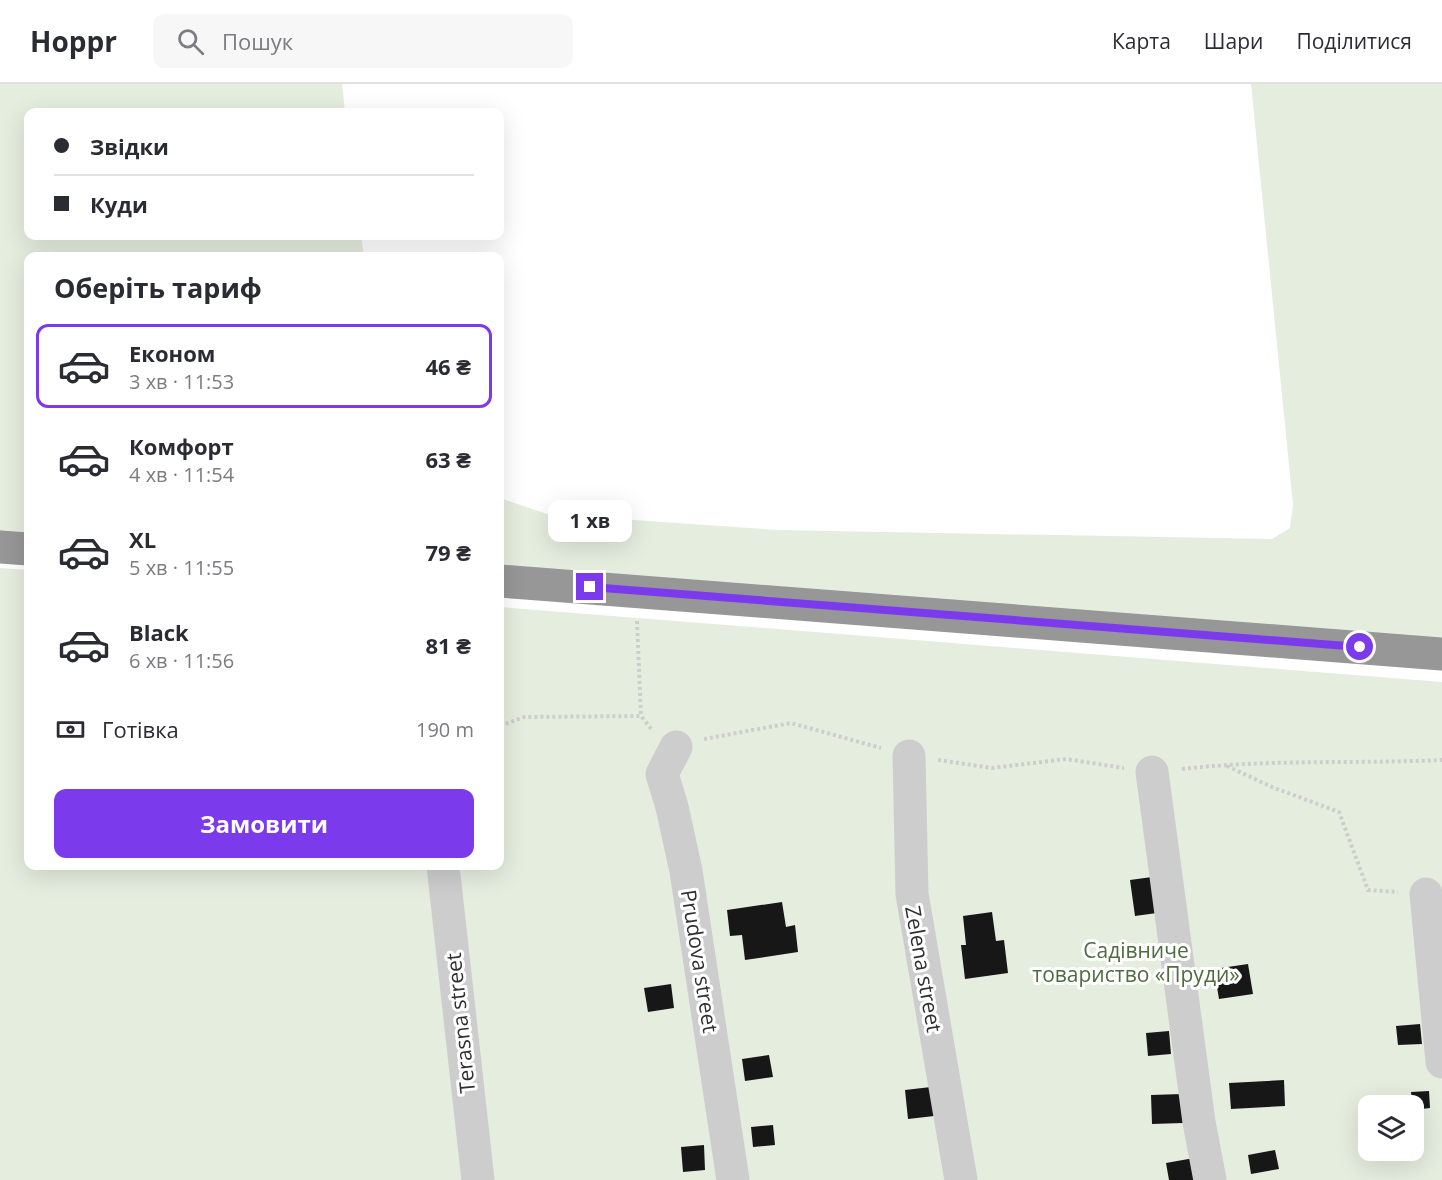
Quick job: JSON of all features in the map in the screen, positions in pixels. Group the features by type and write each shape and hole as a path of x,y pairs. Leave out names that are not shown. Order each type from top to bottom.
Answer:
{"highway":[{"path":"0,547 24,549"},
{"path":"504,581 1442,654"}],"lane":[{"name":"Prudova street","path":"676,747 662,774 686,871 734,1180"},
{"name":"Zelena street","path":"909,756 912,894 961,1180"},
{"path":"1152,772 1198,1111 1210,1180"},
{"name":"Terasna street","path":"443,870 478,1180"},
{"path":"1426,894 1442,1062"}],"path":[{"path":"636,590 641,716 649,728 676,747 714,737 791,723 909,756 992,768 1066,759 1152,772 1224,764 1360,764 1442,760"},
{"path":"504,724 524,717 641,716"},
{"path":"1224,764 1272,787 1339,812 1368,890 1426,894"}],"green space":[{"path":"0,84 342,84 345,108 24,108 24,240 362,240 363,252 24,252 24,540 0,537"},
{"path":"1251,84 1442,84 1442,651 504,577 504,499 547,514 777,530 1272,539 1290,528 1293,505"},
{"name":"Садівниче товариство «Пруди»","path":"0,568 24,570 24,870 504,870 504,607 1442,682 1442,1180 0,1180"}],"building":[{"path":"1152,877 1157,913 1135,916 1130,880"},
{"path":"782,902 786,927 795,925 798,952 745,960 742,935 730,936 727,910"},
{"path":"992,912 996,941 1004,940 1008,973 965,979 961,945 966,945 963,916"},
{"path":"1248,964 1253,994 1219,999 1214,969"},
{"path":"671,984 674,1008 648,1012 644,988"},
{"path":"1420,1024 1422,1044 1398,1045 1396,1026"},
{"path":"1169,1031 1171,1054 1148,1056 1146,1033"},
{"path":"769,1055 773,1077 745,1081 742,1059"},
{"path":"1284,1080 1285,1106 1231,1109 1229,1083"},
{"path":"931,1087 934,1116 908,1119 905,1090"},
{"path":"1429,1091 1430,1108 1424,1109 1424,1095 1411,1095 1411,1092"},
{"path":"1182,1094 1183,1123 1152,1124 1151,1095"},
{"path":"773,1125 775,1145 753,1147 751,1127"},
{"path":"704,1145 705,1170 683,1172 681,1147"},
{"path":"1275,1150 1279,1169 1251,1174 1248,1155"},
{"path":"1194,1158 1198,1180 1169,1180 1166,1163"}],"route":[{"path":"590,587 1360,647"}]}
